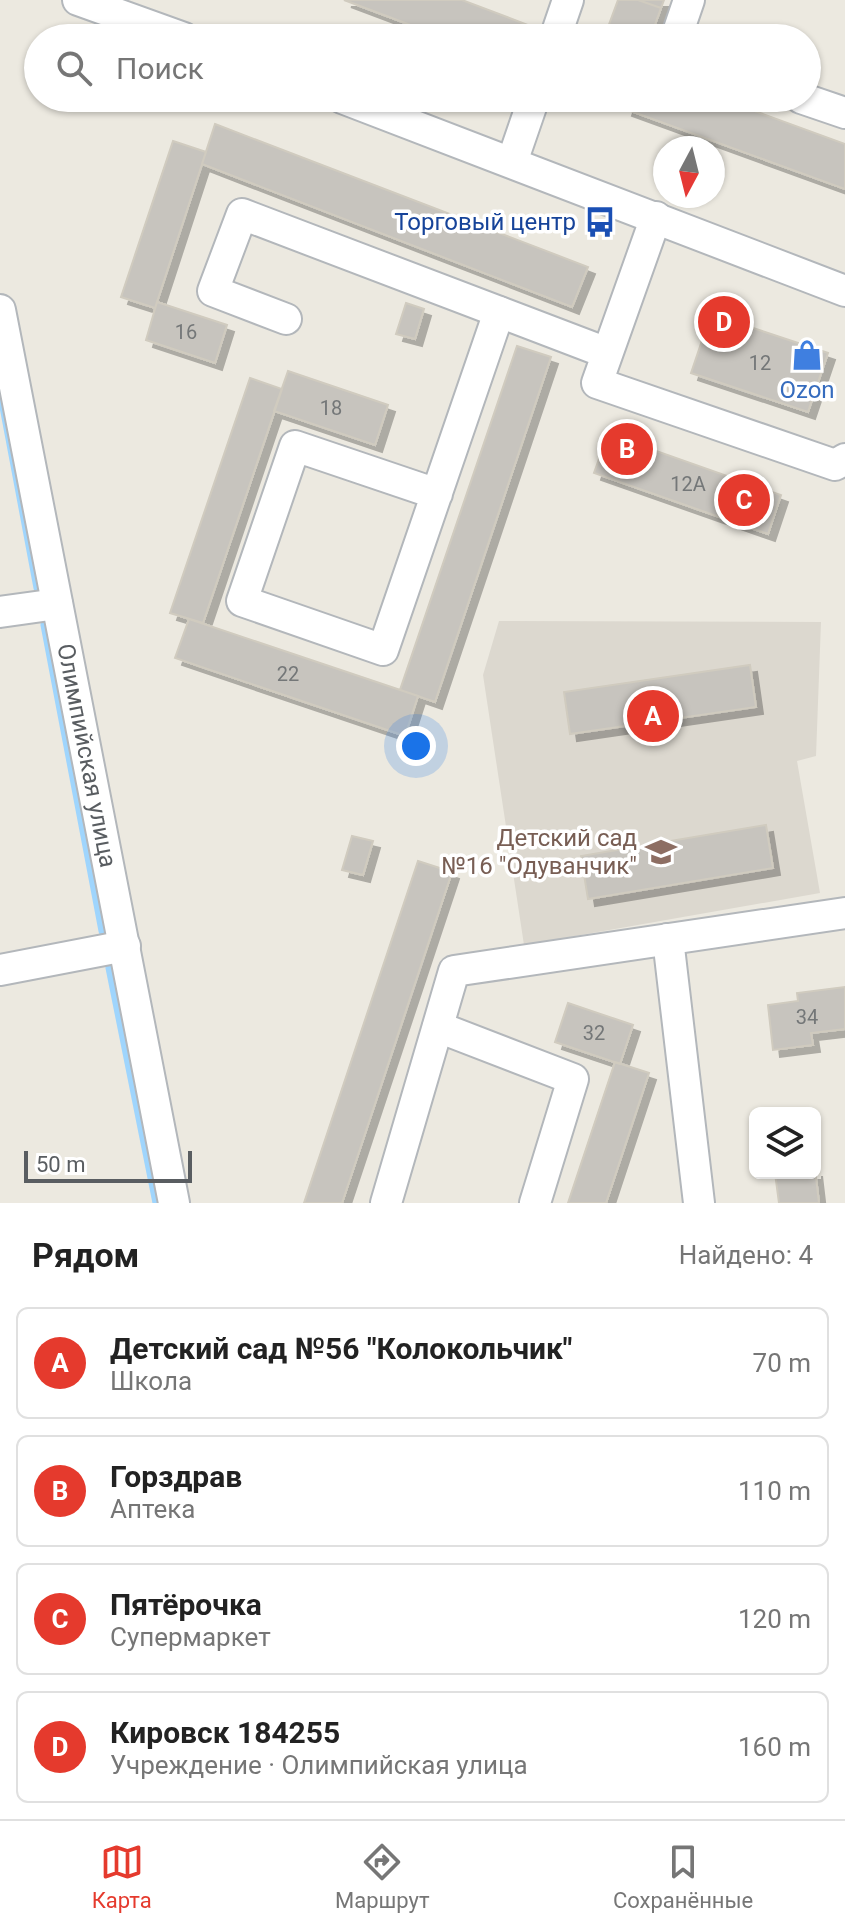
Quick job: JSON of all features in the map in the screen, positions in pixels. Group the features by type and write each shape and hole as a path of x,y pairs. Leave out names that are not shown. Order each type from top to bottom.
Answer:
{"street":[{"path":"78,0 122,7 156,24"},
{"path":"681,24 689,0"},
{"path":"557,24 560,2"},
{"path":"821,105 845,113"},
{"path":"379,112 845,291"},
{"path":"512,162 529,112"},
{"path":"286,319 213,291 242,214 607,353"},
{"path":"656,217 597,383 835,465 845,459"},
{"name":"Олимпийская улица","path":"0,310 174,1203"},
{"path":"437,494 295,446 242,601 383,650 437,494 499,312"},
{"path":"0,612 57,604"},
{"path":"386,1203 454,971 845,913"},
{"path":"668,939 699,1203"},
{"path":"0,970 125,946"},
{"path":"438,1027 573,1079 535,1203"}],"shaded area":[{"path":"499,621 821,622 816,756 797,761 820,893 524,945 483,675"}],"building":[{"path":"344,0 462,0 525,24 408,24"},
{"path":"618,0 638,0 661,8 655,24 609,24"},
{"path":"638,0 664,0 661,8"},
{"path":"633,112 757,112 845,144 845,189 725,145 725,136 699,136"},
{"path":"215,124 588,267 572,307 202,164"},
{"path":"173,141 206,152 155,308 121,297"},
{"path":"157,302 227,325 215,363 146,340"},
{"path":"406,303 424,309 415,339 396,334"},
{"path":"711,314 828,353 808,412 691,373"},
{"path":"517,346 551,357 435,702 400,690"},
{"path":"288,371 388,405 375,445 274,411"},
{"path":"250,378 282,389 203,623 170,613"},
{"path":"608,434 781,495 768,534 594,473"},
{"path":"189,619 418,696 405,736 175,658"},
{"path":"750,665 756,707 570,734 564,692"},
{"path":"766,825 773,868 588,899 581,856"},
{"path":"352,836 373,841 363,875 342,870"},
{"path":"418,861 452,872 342,1203 304,1203"},
{"path":"845,987 845,1029 811,1033 813,1045 773,1050 768,1005 798,1001 797,993"},
{"path":"568,1003 633,1025 620,1064 555,1042"},
{"path":"615,1062 649,1073 606,1203 568,1203"},
{"path":"776,1179 816,1179 819,1203 779,1203"}],"waterway":[{"path":"0,391 37,588"},
{"path":"44,625 102,931"},
{"path":"109,968 156,1203"}],"place":[{"name":"Торговый центр","path":"600,222"},
{"name":"Кировск 184255","path":"724,322"},
{"name":"Ozon","path":"807,355"},
{"name":"Горздрав","path":"627,449"},
{"name":"Пятёрочка","path":"744,500"},
{"name":"Детский сад №56 \"Колокольчик\"","path":"653,716"},
{"name":"Детский сад №16 \"Одуванчик\"","path":"661,852"}]}
